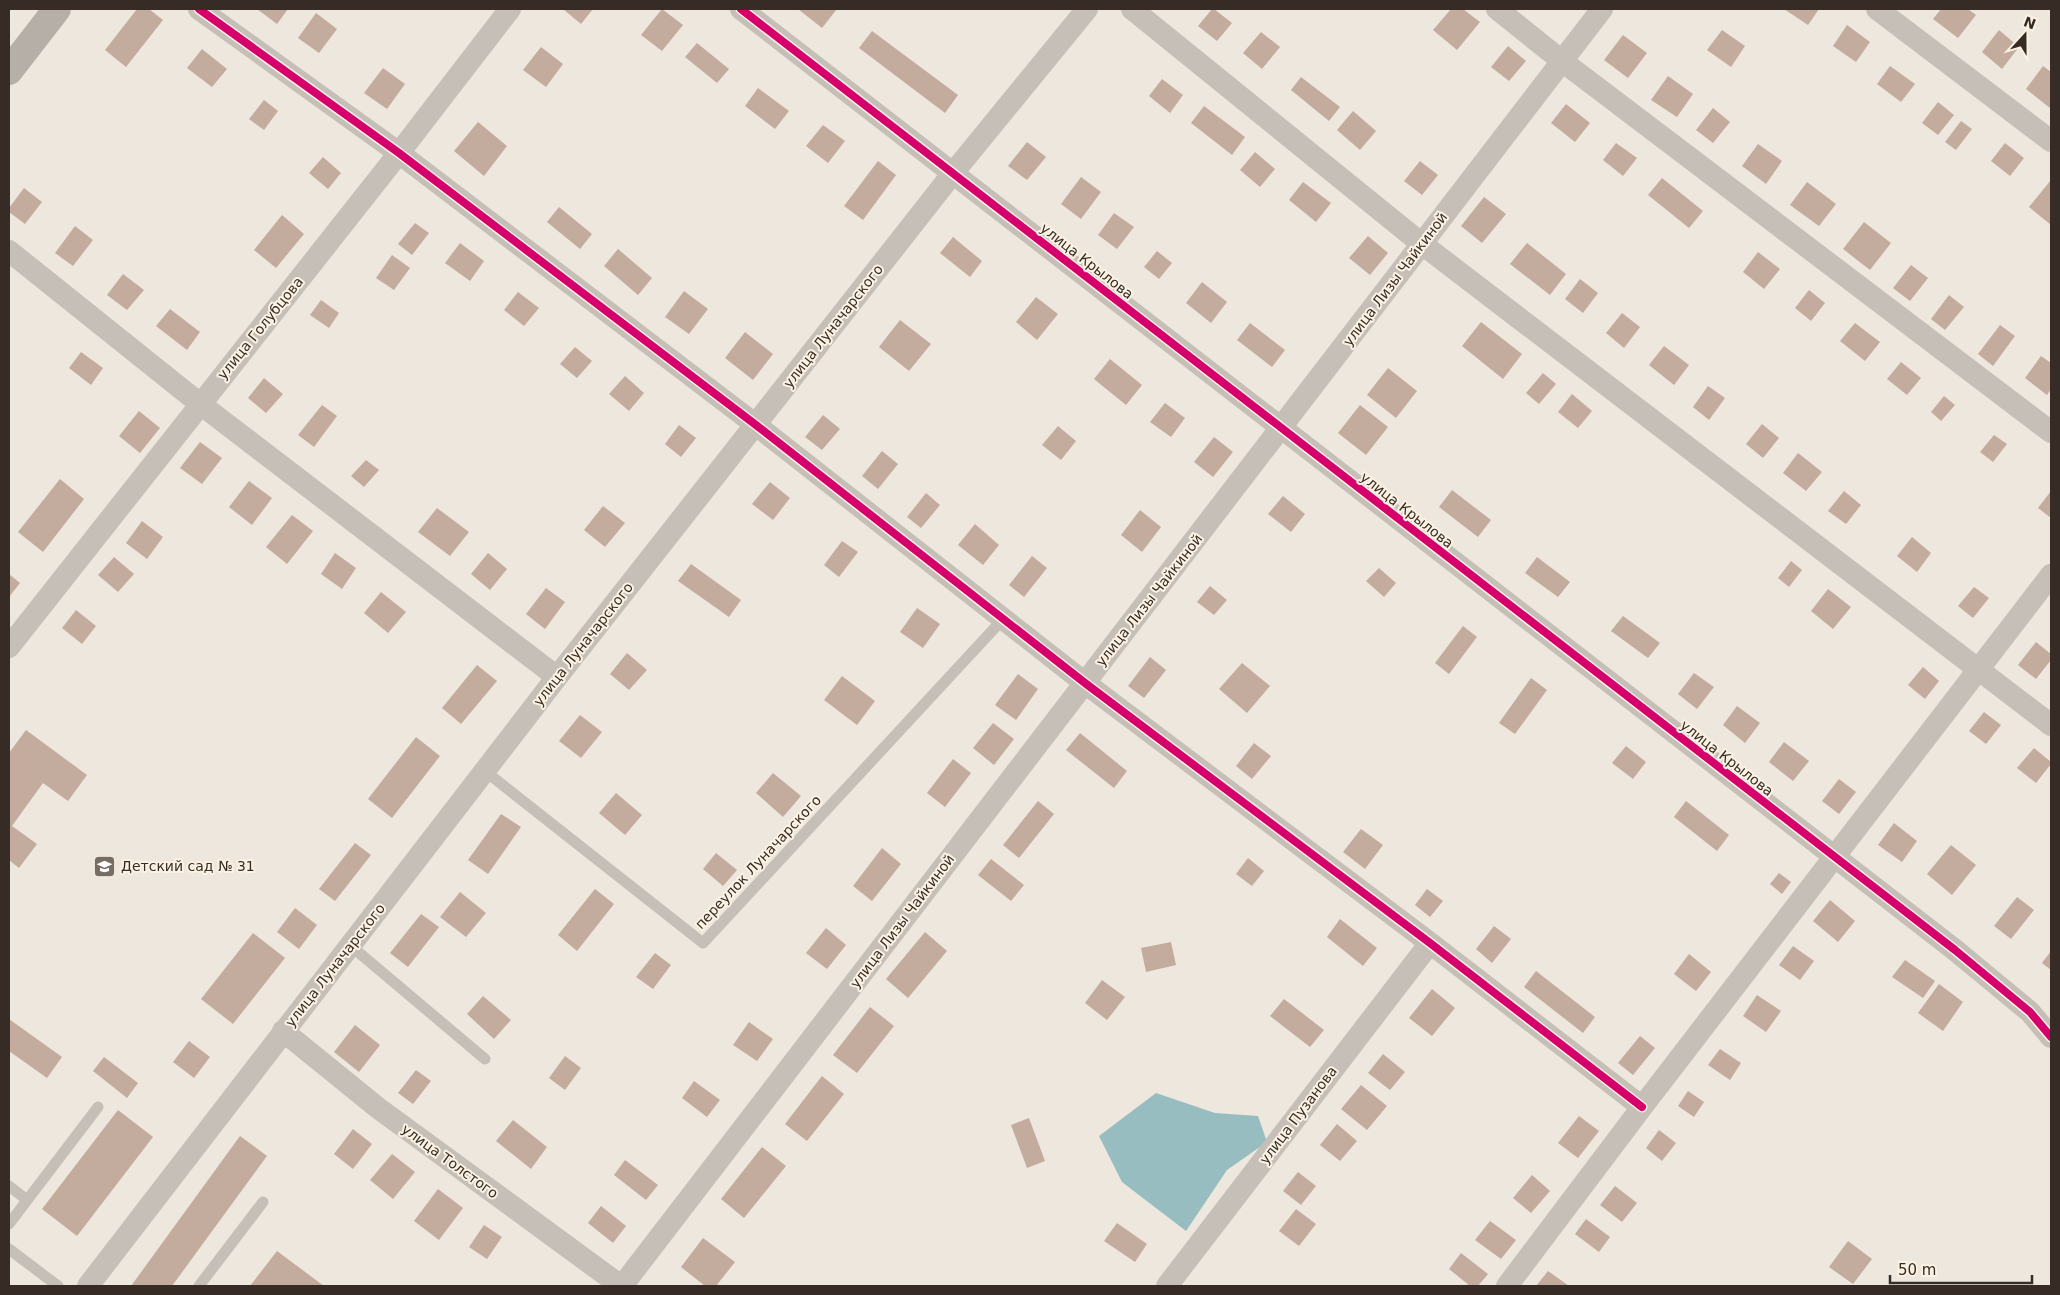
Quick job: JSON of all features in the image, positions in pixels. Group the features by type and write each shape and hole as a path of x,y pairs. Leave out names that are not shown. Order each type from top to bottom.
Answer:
{"street":[{"path":"9,71 57,9"},
{"path":"199,9 399,153 756,424 1085,682 1430,943 1642,1108"},
{"name":"улица Голубцова","path":"9,647 399,153 510,9"},
{"name":"улица Крылова","path":"740,9 1955,950 2030,1012 2051,1037"},
{"name":"улица Луначарского","path":"88,1286 557,678 954,173 1087,9"},
{"path":"1132,9 1422,244 2051,725"},
{"path":"1496,9 2051,432"},
{"name":"улица Лизы Чайкиной","path":"622,1286 1602,9"},
{"path":"1878,9 2051,141"},
{"path":"9,251 199,404 557,678"},
{"path":"1507,1286 2051,575"},
{"name":"улица Пузанова","path":"1167,1286 1430,943"},
{"name":"улица Толстого","path":"283,1031 378,1108 622,1286"}],"lane":[{"name":"переулок Луначарского","path":"485,772 704,943 1004,619"},
{"path":"351,946 484,1059"},
{"path":"9,1224 98,1107"},
{"path":"9,1186 27,1200"},
{"path":"199,1286 263,1202"},
{"path":"9,1249 58,1286"}],"water":[{"path":"1156,1093 1215,1113 1258,1116 1267,1142 1227,1170 1186,1231 1122,1182 1099,1136"}],"building":[{"path":"137,9 149,9 163,20 126,67 105,50"},
{"path":"257,9 288,9 277,24"},
{"path":"563,9 593,9 581,24"},
{"path":"662,9 683,25 662,51 641,35"},
{"path":"798,9 837,9 822,28"},
{"path":"1212,9 1232,23 1217,41 1198,26"},
{"path":"1451,9 1463,9 1480,22 1457,50 1433,30"},
{"path":"1784,9 1819,9 1808,25"},
{"path":"1941,9 1968,9 1976,15 1958,38 1933,19"},
{"path":"316,13 337,29 319,53 298,38"},
{"path":"1847,25 1870,42 1856,62 1833,46"},
{"path":"1722,30 1745,46 1731,67 1707,50"},
{"path":"1999,30 2019,47 2002,69 1982,52"},
{"path":"872,31 958,95 945,113 859,48"},
{"path":"1261,32 1280,47 1262,69 1243,53"},
{"path":"1623,35 1647,53 1628,78 1604,60"},
{"path":"697,43 729,69 717,83 685,57"},
{"path":"1508,46 1526,61 1509,81 1491,67"},
{"path":"541,47 563,64 546,87 523,70"},
{"path":"202,49 227,69 212,87 187,68"},
{"path":"1890,66 1915,84 1901,102 1877,84"},
{"path":"2043,66 2051,72 2050,108 2026,89"},
{"path":"383,68 405,84 387,109 364,93"},
{"path":"1668,76 1693,94 1677,117 1651,100"},
{"path":"1301,77 1340,107 1329,121 1291,90"},
{"path":"1162,79 1183,95 1170,113 1149,96"},
{"path":"758,88 789,111 775,129 745,106"},
{"path":"264,100 278,111 264,130 249,119"},
{"path":"1938,102 1954,115 1938,135 1922,123"},
{"path":"1566,104 1590,123 1575,142 1551,123"},
{"path":"1204,106 1245,137 1232,155 1191,123"},
{"path":"1713,108 1730,122 1713,143 1696,130"},
{"path":"1353,111 1376,131 1360,150 1337,130"},
{"path":"1961,121 1972,129 1956,150 1945,142"},
{"path":"478,122 507,146 484,176 454,151"},
{"path":"823,125 845,141 828,163 806,146"},
{"path":"1027,142 1046,157 1027,180 1008,166"},
{"path":"1616,143 1637,158 1623,176 1603,160"},
{"path":"2005,143 2024,158 2010,176 1991,161"},
{"path":"1758,144 1782,161 1766,184 1742,166"},
{"path":"1255,152 1275,169 1260,187 1240,170"},
{"path":"323,157 341,173 328,189 309,173"},
{"path":"878,161 896,175 863,220 844,206"},
{"path":"1420,161 1438,175 1422,195 1404,181"},
{"path":"1081,177 1101,192 1081,219 1061,204"},
{"path":"1662,178 1703,211 1689,228 1648,195"},
{"path":"2051,180 2051,225 2029,207"},
{"path":"1303,182 1331,203 1316,222 1289,200"},
{"path":"1807,182 1836,204 1819,226 1790,205"},
{"path":"24,188 42,202 25,224 9,212 9,208"},
{"path":"1484,197 1506,214 1482,243 1461,226"},
{"path":"559,207 592,234 580,249 547,222"},
{"path":"1114,213 1134,227 1117,249 1098,235"},
{"path":"282,215 304,234 276,268 254,250"},
{"path":"1864,222 1891,243 1870,270 1843,249"},
{"path":"415,223 429,233 412,255 398,244"},
{"path":"75,226 93,240 73,266 55,253"},
{"path":"1368,236 1388,253 1370,275 1349,258"},
{"path":"953,237 982,261 970,277 940,253"},
{"path":"460,243 484,261 470,281 445,263"},
{"path":"1527,243 1566,274 1550,295 1510,264"},
{"path":"618,249 652,278 638,295 604,266"},
{"path":"1157,251 1172,263 1159,279 1144,267"},
{"path":"1758,252 1780,269 1764,289 1743,272"},
{"path":"392,255 410,268 394,290 376,278"},
{"path":"1911,265 1928,278 1910,301 1893,288"},
{"path":"123,274 144,290 127,310 107,295"},
{"path":"1580,279 1598,293 1583,313 1565,299"},
{"path":"1202,282 1227,302 1211,323 1186,303"},
{"path":"1809,290 1825,303 1811,321 1795,308"},
{"path":"684,291 708,309 689,334 665,317"},
{"path":"518,292 539,308 524,326 504,310"},
{"path":"1949,295 1964,307 1945,330 1931,319"},
{"path":"1036,297 1058,314 1037,340 1016,322"},
{"path":"321,300 339,313 329,328 310,315"},
{"path":"170,309 200,332 187,350 156,326"},
{"path":"1622,313 1640,327 1624,348 1606,333"},
{"path":"900,320 931,344 909,371 879,347"},
{"path":"1481,322 1522,354 1503,379 1462,346"},
{"path":"1250,323 1285,350 1272,367 1237,340"},
{"path":"1855,323 1880,342 1865,361 1840,341"},
{"path":"2000,325 2015,336 1993,366 1978,354"},
{"path":"745,332 773,354 753,380 725,358"},
{"path":"1664,346 1689,365 1674,385 1649,365"},
{"path":"575,347 592,361 577,378 560,364"},
{"path":"81,352 103,368 91,385 69,368"},
{"path":"2041,356 2051,363 2051,389 2047,395 2025,378"},
{"path":"1110,359 1142,385 1126,405 1094,379"},
{"path":"1901,362 1921,378 1907,395 1887,379"},
{"path":"1388,368 1417,391 1396,418 1367,395"},
{"path":"1543,373 1556,384 1539,404 1526,393"},
{"path":"625,376 644,393 629,411 609,394"},
{"path":"264,378 283,394 266,413 248,398"},
{"path":"1708,386 1725,398 1709,420 1693,407"},
{"path":"1572,394 1592,411 1578,428 1558,412"},
{"path":"1944,396 1955,405 1941,421 1931,412"},
{"path":"1165,403 1185,418 1171,437 1150,422"},
{"path":"322,405 337,416 314,447 298,435"},
{"path":"1360,405 1388,427 1366,455 1338,433"},
{"path":"139,411 160,428 140,453 119,436"},
{"path":"823,415 840,429 822,450 805,437"},
{"path":"1762,424 1779,438 1763,458 1746,444"},
{"path":"679,425 696,438 681,457 665,444"},
{"path":"1058,426 1076,441 1061,460 1042,445"},
{"path":"1994,435 2007,444 1993,462 1980,452"},
{"path":"1214,437 1233,452 1213,477 1194,462"},
{"path":"200,442 222,458 202,484 180,468"},
{"path":"882,451 898,464 878,489 862,476"},
{"path":"1798,453 1822,472 1806,491 1783,473"},
{"path":"366,460 379,470 364,487 351,476"},
{"path":"60,479 84,499 43,552 18,532"},
{"path":"249,481 272,498 252,525 229,507"},
{"path":"770,482 790,498 773,520 752,504"},
{"path":"1452,490 1491,520 1478,537 1439,507"},
{"path":"1844,491 1861,505 1846,524 1828,511"},
{"path":"2051,491 2051,518 2038,508"},
{"path":"926,493 940,505 921,528 907,517"},
{"path":"1283,496 1305,514 1291,532 1268,514"},
{"path":"603,506 625,523 605,547 584,530"},
{"path":"437,508 469,532 450,556 418,532"},
{"path":"1140,510 1161,527 1142,552 1121,535"},
{"path":"292,515 313,531 287,564 266,547"},
{"path":"142,521 163,537 147,559 126,543"},
{"path":"975,524 999,545 983,565 958,545"},
{"path":"1912,537 1931,553 1917,572 1897,556"},
{"path":"842,541 858,552 839,577 824,565"},
{"path":"335,553 356,568 342,589 321,574"},
{"path":"488,553 507,569 490,590 471,574"},
{"path":"1032,556 1047,568 1024,597 1009,585"},
{"path":"114,557 134,574 118,592 98,575"},
{"path":"1537,557 1570,582 1558,597 1525,573"},
{"path":"1791,561 1802,570 1789,587 1778,578"},
{"path":"691,564 741,600 729,617 678,581"},
{"path":"1379,568 1396,583 1384,597 1366,581"},
{"path":"9,574 20,583 9,597"},
{"path":"1210,586 1227,600 1214,615 1197,602"},
{"path":"1974,587 1989,598 1973,618 1958,606"},
{"path":"546,588 565,602 545,629 526,614"},
{"path":"1828,589 1851,607 1833,629 1811,611"},
{"path":"381,592 406,612 388,633 364,613"},
{"path":"917,608 940,624 923,648 900,632"},
{"path":"76,610 96,626 82,644 62,628"},
{"path":"1623,616 1660,643 1648,658 1611,631"},
{"path":"1463,626 1477,637 1449,674 1435,663"},
{"path":"2036,642 2051,654 2051,660 2036,679 2018,665"},
{"path":"627,653 647,670 629,690 610,674"},
{"path":"1150,657 1166,670 1144,698 1128,686"},
{"path":"1242,663 1270,686 1247,713 1219,689"},
{"path":"477,665 497,681 461,724 442,708"},
{"path":"1923,667 1939,681 1925,699 1908,685"},
{"path":"1694,673 1714,687 1697,709 1678,694"},
{"path":"1018,674 1038,689 1016,720 995,705"},
{"path":"842,676 875,701 857,725 824,700"},
{"path":"1531,678 1547,690 1515,734 1499,723"},
{"path":"1737,706 1760,723 1745,743 1723,725"},
{"path":"1984,712 2001,725 1986,744 1969,731"},
{"path":"580,715 602,732 581,758 559,741"},
{"path":"993,723 1014,739 994,765 973,748"},
{"path":"26,730 87,775 68,801 43,783 12,826 37,844 19,868 9,860 9,753"},
{"path":"1080,733 1127,771 1114,788 1066,750"},
{"path":"416,737 440,756 392,818 368,799"},
{"path":"1784,742 1809,761 1793,781 1769,762"},
{"path":"1254,743 1271,756 1252,779 1236,766"},
{"path":"1626,746 1646,762 1633,779 1612,763"},
{"path":"2034,748 2051,762 2036,783 2017,768"},
{"path":"953,759 971,773 945,807 927,793"},
{"path":"773,773 801,796 783,817 756,793"},
{"path":"1839,779 1856,792 1839,814 1822,801"},
{"path":"616,793 642,815 625,835 599,813"},
{"path":"1038,801 1054,814 1019,858 1003,845"},
{"path":"1686,801 1729,835 1717,851 1674,817"},
{"path":"501,814 521,827 488,874 468,860"},
{"path":"1894,823 1917,841 1902,862 1878,845"},
{"path":"1361,829 1383,845 1365,869 1343,852"},
{"path":"355,843 371,855 335,901 319,889"},
{"path":"1951,845 1976,865 1952,895 1927,874"},
{"path":"882,848 901,864 872,901 853,886"},
{"path":"716,853 737,870 723,886 703,869"},
{"path":"1248,858 1264,871 1252,886 1236,874"},
{"path":"991,859 1024,885 1011,901 978,875"},
{"path":"1779,873 1791,882 1782,894 1770,884"},
{"path":"595,889 614,904 577,951 558,935"},
{"path":"1427,889 1443,901 1430,917 1415,905"},
{"path":"460,892 486,913 466,937 440,917"},
{"path":"2017,897 2034,910 2011,939 1994,926"},
{"path":"1830,900 1855,921 1838,942 1813,921"},
{"path":"295,908 317,925 299,949 277,932"},
{"path":"421,914 439,927 408,967 390,953"},
{"path":"1340,919 1377,948 1363,966 1327,937"},
{"path":"1494,926 1511,939 1492,963 1476,949"},
{"path":"826,928 846,945 827,969 806,953"},
{"path":"925,932 947,951 908,998 886,979"},
{"path":"253,933 285,958 233,1024 201,999"},
{"path":"1171,942 1176,965 1146,972 1141,948"},
{"path":"1793,946 1814,961 1800,980 1779,965"},
{"path":"2051,951 2051,970 2042,963"},
{"path":"655,953 671,965 653,989 636,977"},
{"path":"1689,954 1711,972 1696,991 1674,974"},
{"path":"1905,960 1935,981 1923,998 1892,977"},
{"path":"1536,971 1595,1017 1583,1033 1524,987"},
{"path":"1102,980 1125,997 1107,1020 1085,1003"},
{"path":"1939,984 1963,1002 1943,1031 1918,1013"},
{"path":"1432,989 1455,1008 1432,1036 1409,1018"},
{"path":"1757,995 1781,1011 1766,1032 1743,1016"},
{"path":"483,996 511,1020 494,1039 467,1014"},
{"path":"1284,999 1324,1030 1310,1047 1270,1016"},
{"path":"870,1007 894,1026 857,1073 833,1055"},
{"path":"9,1019 62,1057 47,1078 9,1051"},
{"path":"749,1022 773,1039 757,1061 733,1045"},
{"path":"355,1025 380,1045 359,1072 334,1052"},
{"path":"1640,1036 1655,1048 1633,1075 1618,1063"},
{"path":"189,1041 210,1057 194,1078 173,1062"},
{"path":"1720,1049 1741,1063 1730,1080 1708,1065"},
{"path":"1383,1054 1405,1072 1390,1090 1368,1073"},
{"path":"565,1056 581,1068 565,1090 549,1078"},
{"path":"104,1057 138,1083 127,1098 93,1071"},
{"path":"416,1070 431,1081 413,1104 398,1093"},
{"path":"822,1076 844,1094 807,1141 785,1124"},
{"path":"694,1081 720,1100 707,1117 682,1098"},
{"path":"1361,1085 1387,1106 1367,1130 1341,1109"},
{"path":"1688,1091 1704,1102 1694,1117 1678,1106"},
{"path":"118,1110 153,1137 77,1236 42,1209"},
{"path":"1579,1116 1599,1131 1578,1158 1558,1143"},
{"path":"1029,1118 1045,1161 1027,1168 1011,1125"},
{"path":"513,1120 547,1147 531,1169 496,1141"},
{"path":"1337,1124 1357,1141 1340,1161 1320,1145"},
{"path":"353,1129 372,1144 353,1169 334,1154"},
{"path":"1659,1130 1676,1143 1662,1161 1646,1148"},
{"path":"240,1136 267,1156 172,1286 131,1286"},
{"path":"762,1147 786,1166 744,1218 721,1199"},
{"path":"392,1154 415,1172 393,1199 370,1180"},
{"path":"625,1160 658,1185 646,1200 614,1175"},
{"path":"1298,1172 1316,1186 1301,1205 1283,1191"},
{"path":"1532,1175 1550,1191 1531,1213 1513,1198"},
{"path":"1615,1186 1637,1203 1622,1222 1600,1205"},
{"path":"438,1189 463,1208 439,1240 414,1221"},
{"path":"601,1206 626,1226 613,1243 588,1223"},
{"path":"1296,1209 1316,1224 1299,1246 1279,1231"},
{"path":"1586,1219 1610,1237 1599,1252 1575,1234"},
{"path":"1490,1221 1516,1240 1501,1259 1475,1240"},
{"path":"1117,1223 1147,1244 1135,1262 1104,1241"},
{"path":"484,1225 502,1237 487,1259 469,1247"},
{"path":"703,1238 735,1262 716,1286 705,1286 681,1267"},
{"path":"1848,1241 1872,1259 1853,1284 1829,1267"},
{"path":"277,1251 324,1286 250,1286"},
{"path":"1461,1253 1488,1274 1478,1286 1470,1286 1449,1269"},
{"path":"1548,1271 1569,1286 1536,1286"}],"cycle path":[{"path":"199,9 399,153 756,425 1085,683 1430,943 1642,1107"},
{"path":"741,9 1955,950 2030,1012 2051,1037"}],"place":[{"name":"Детский сад № 31","path":"105,866"}]}
